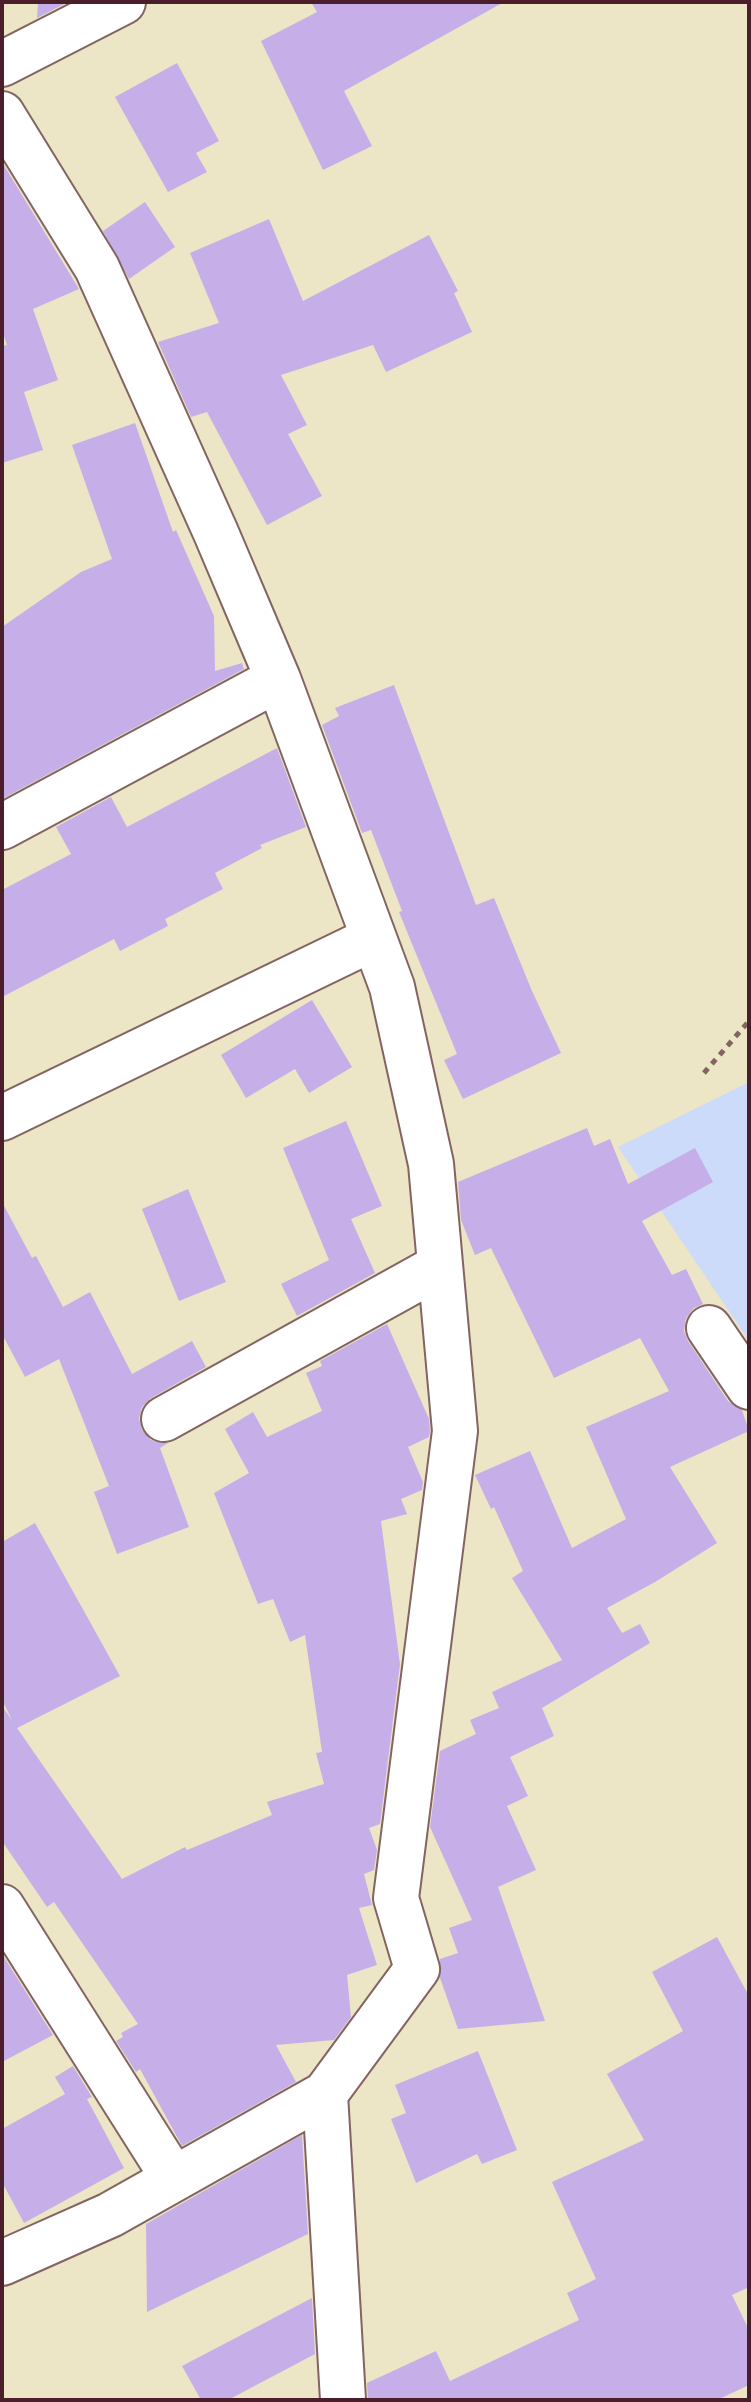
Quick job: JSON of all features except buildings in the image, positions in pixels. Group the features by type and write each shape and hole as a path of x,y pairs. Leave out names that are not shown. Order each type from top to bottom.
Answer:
{"street":[{"path":"2,64 123,2"},
{"path":"2,114 97,268 278,679 392,987 431,1164 455,1431 396,1898 417,1969 325,2094 110,2215 2,2263"},
{"path":"2,827 278,679"},
{"path":"2,1118 372,939"},
{"path":"164,1419 440,1266"},
{"path":"709,1328 749,1387"},
{"path":"2,1907 174,2179"},
{"path":"325,2094 343,2400"}],"path":[{"path":"704,1073 749,1021"}],"shaded area":[{"path":"749,1082 749,1341 618,1147"}]}
